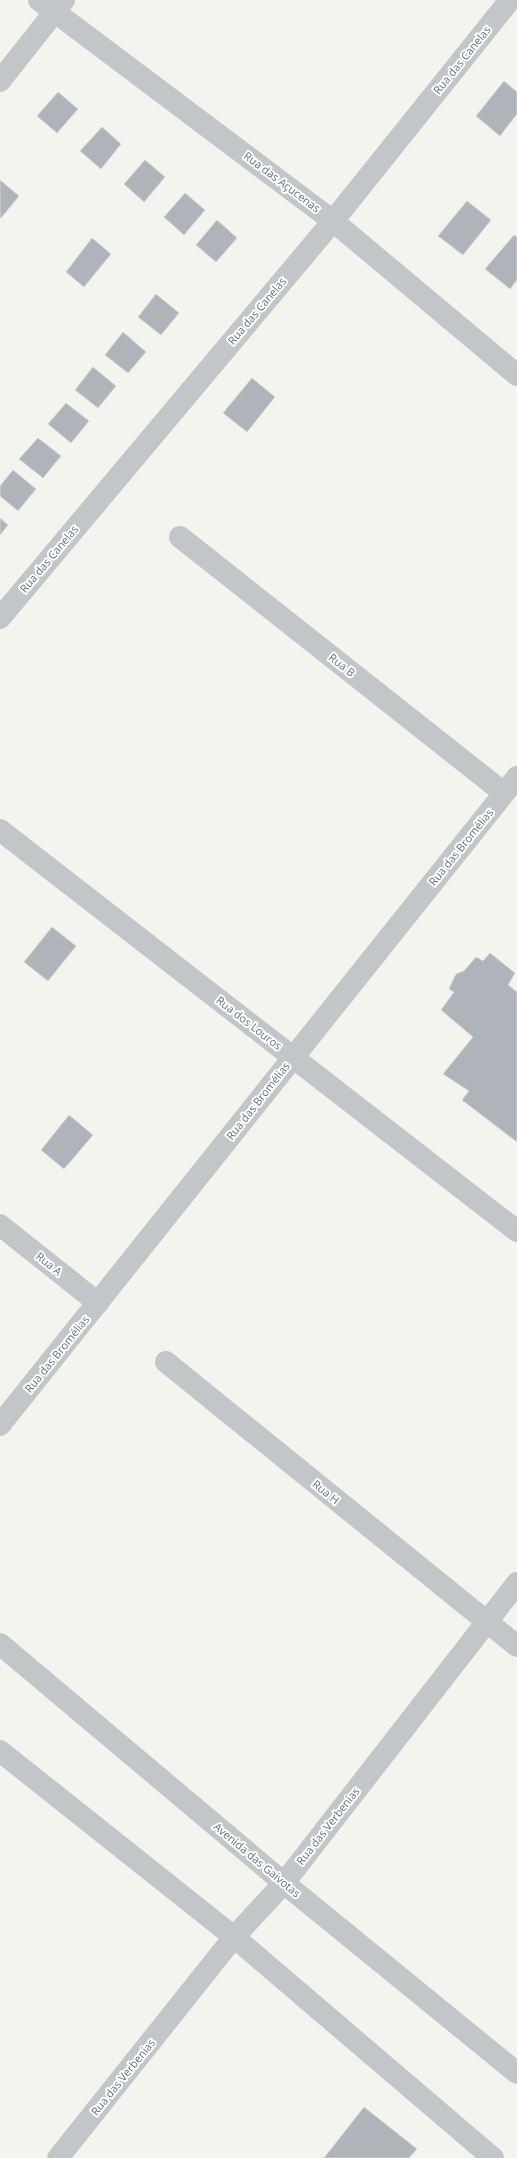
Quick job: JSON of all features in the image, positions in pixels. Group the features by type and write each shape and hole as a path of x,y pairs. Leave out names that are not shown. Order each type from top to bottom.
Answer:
{"street":[{"name":"Rua das Canelas","path":"0,618 333,221 510,0"},
{"name":"Rua das Açucenas","path":"52,4 333,221 517,375"},
{"path":"0,81 52,4"},
{"name":"Rua B","path":"180,537 511,785"},
{"name":"Rua das Bromélias","path":"0,1425 511,785"},
{"name":"Rua dos Louros","path":"0,830 517,1231"},
{"name":"Rua A","path":"0,1225 98,1303"},
{"name":"Rua H","path":"166,1362 517,1646"},
{"name":"Rua das Verbenias","path":"58,2158 234,1937 284,1883 517,1583"},
{"name":"Avenida das Gaivotas","path":"0,1644 284,1883 517,2073"},
{"path":"0,1751 234,1937 493,2158"}],"building":[{"path":"504,81 517,92 517,114 500,136 476,116"},
{"path":"58,92 78,109 57,133 37,116"},
{"path":"102,127 121,144 101,169 80,151"},
{"path":"145,160 165,177 144,202 124,184"},
{"path":"0,180 19,196 1,218 0,217"},
{"path":"185,193 205,210 184,235 164,217"},
{"path":"467,201 491,220 463,255 438,236"},
{"path":"217,220 237,238 216,262 196,245"},
{"path":"514,235 517,237 517,280 510,289 485,269"},
{"path":"92,238 111,254 84,287 66,272"},
{"path":"156,294 179,313 161,335 138,317"},
{"path":"123,332 146,352 128,373 105,355"},
{"path":"93,367 116,386 98,408 75,390"},
{"path":"252,378 275,397 247,432 223,413"},
{"path":"66,403 89,421 71,443 48,424"},
{"path":"38,438 61,456 43,478 19,459"},
{"path":"13,470 36,489 18,511 0,496 0,486"},
{"path":"0,518 8,525 0,535"},
{"path":"52,927 76,946 48,981 24,962"},
{"path":"490,953 515,973 508,985 517,992 517,1142 462,1100 469,1091 443,1074 473,1037 441,1010 454,992 449,989 456,974 464,971 476,957 483,961"},
{"path":"69,1115 93,1135 64,1169 41,1150"},
{"path":"364,2107 417,2149 409,2158 324,2158"}]}
